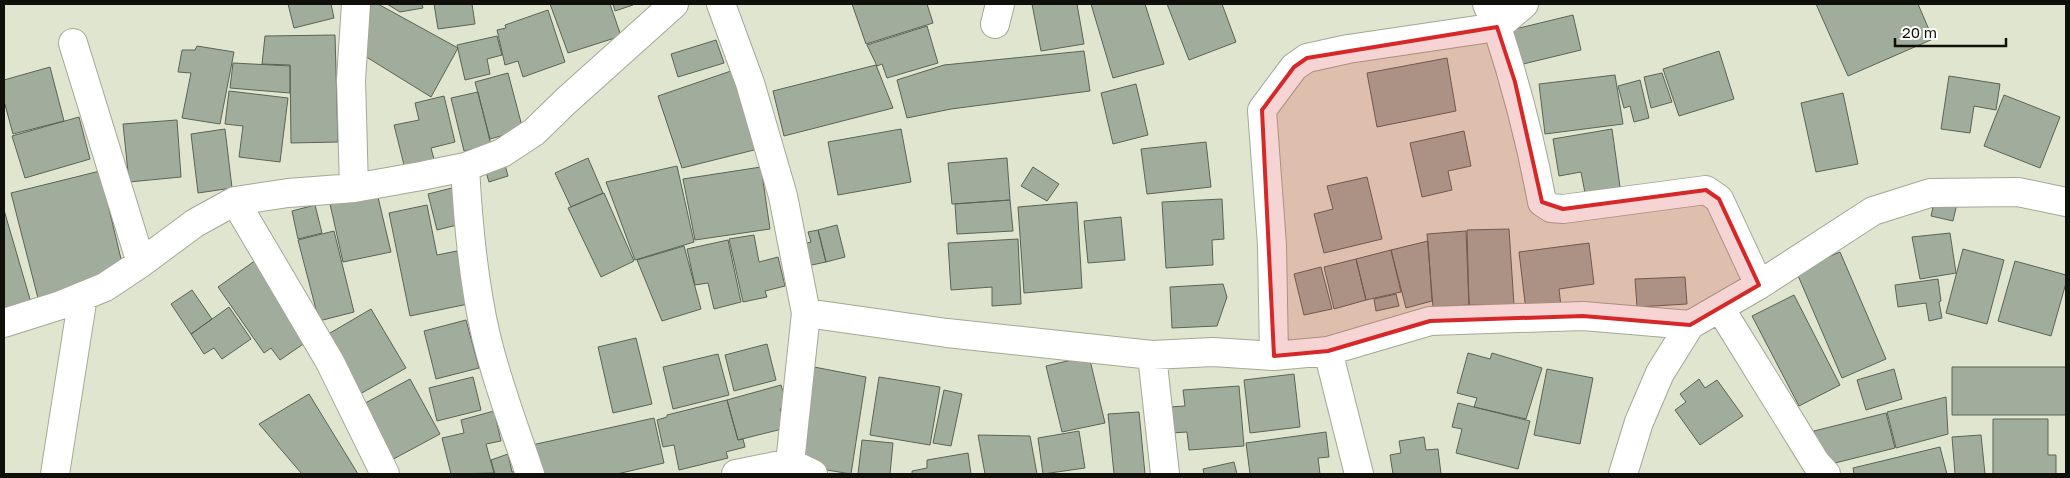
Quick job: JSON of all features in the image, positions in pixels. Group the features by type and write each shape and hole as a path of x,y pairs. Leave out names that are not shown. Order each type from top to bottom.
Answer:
{"street":[{"path":"354,188 350,80 356,4"},
{"path":"4,323 61,305 104,287 141,263 195,223 236,202 288,194 354,188 465,166 502,153 534,132 674,4"},
{"path":"722,4 750,83 784,196 806,313 802,469 736,474"},
{"path":"1274,356 1271,226 1262,110 1294,67 1307,58 1492,15 1524,4"},
{"path":"1492,15 1517,91 1542,202 1551,208 1562,209 1706,190 1718,199 1759,285"},
{"path":"73,43 141,263"},
{"path":"465,166 468,235 486,336 530,474"},
{"path":"1623,474 1639,422 1660,372 1690,325 1759,285 1873,212 1930,193 2018,192 2066,202"},
{"path":"236,202 330,362 385,474"},
{"path":"55,474 83,296"},
{"path":"1720,308 1816,463 1826,474"},
{"path":"806,313 947,333 1152,354 1213,352 1274,356 1328,351 1430,321 1583,316 1690,325"},
{"path":"1328,351 1359,474"},
{"path":"1152,354 1165,474"}],"highlighted area":[{"path":"1497,27 1515,82 1542,202 1563,209 1706,190 1719,199 1759,285 1690,325 1583,316 1430,321 1328,351 1274,356 1262,110 1294,67 1307,58"}],"building":[{"path":"288,4 331,4 334,18 294,28"},
{"path":"371,4 378,4 458,48 431,97 360,53"},
{"path":"387,4 422,4 423,8 400,12"},
{"path":"434,4 472,4 475,24 438,29"},
{"path":"550,4 610,4 621,36 568,53"},
{"path":"613,4 632,4 633,5 615,11"},
{"path":"852,4 927,4 933,23 866,44"},
{"path":"1032,4 1077,4 1084,44 1041,51"},
{"path":"1091,4 1145,4 1164,64 1113,78"},
{"path":"1167,4 1222,4 1236,42 1189,60"},
{"path":"1816,4 1918,4 1933,39 1848,76"},
{"path":"548,10 565,62 523,77 518,61 505,65 497,30 506,28 505,25"},
{"path":"1573,15 1581,50 1515,66 1507,31"},
{"path":"927,26 938,63 887,78 882,64 877,66 867,45"},
{"path":"335,35 338,142 291,143 290,65 262,64 265,36"},
{"path":"497,36 502,55 487,59 490,74 465,80 457,45"},
{"path":"716,40 724,63 678,77 671,54"},
{"path":"197,46 234,52 220,124 182,118 191,73 178,72 182,50 195,50"},
{"path":"1084,51 1090,91 951,109 907,118 897,80 944,65"},
{"path":"1719,51 1734,99 1679,116 1663,69"},
{"path":"1447,58 1456,111 1377,127 1367,73"},
{"path":"233,63 290,66 290,93 230,88"},
{"path":"876,65 893,108 784,136 773,91"},
{"path":"50,67 64,121 13,134 4,101 4,80"},
{"path":"731,71 758,149 682,168 658,96"},
{"path":"508,73 523,130 490,139 475,82"},
{"path":"1662,73 1672,102 1651,108 1644,77"},
{"path":"1615,75 1623,124 1545,134 1539,84"},
{"path":"1949,76 2000,84 1996,110 1974,106 1970,133 1941,129"},
{"path":"1640,80 1649,118 1634,122 1630,106 1624,108 1618,86"},
{"path":"1136,84 1148,135 1113,144 1101,93"},
{"path":"229,91 288,98 280,162 239,157 243,126 225,124"},
{"path":"478,92 491,145 464,151 451,98"},
{"path":"1843,93 1858,164 1816,172 1801,103"},
{"path":"2004,95 2060,117 2040,168 1984,146"},
{"path":"444,96 455,142 431,148 435,163 405,169 394,125 419,120 415,103"},
{"path":"79,117 90,159 25,178 12,136"},
{"path":"177,120 181,177 129,182 123,124"},
{"path":"225,129 232,188 198,193 191,134"},
{"path":"901,129 911,182 838,195 828,142"},
{"path":"1612,129 1620,187 1585,193 1581,172 1559,176 1553,139"},
{"path":"1464,131 1471,166 1448,171 1452,190 1422,197 1410,143"},
{"path":"1206,142 1211,187 1147,194 1141,149"},
{"path":"588,158 603,193 571,207 555,173"},
{"path":"1007,158 1010,200 952,204 948,163"},
{"path":"504,161 508,176 489,182 484,166"},
{"path":"677,166 694,242 635,260 606,182"},
{"path":"761,167 770,229 695,240 683,179"},
{"path":"1033,167 1059,184 1047,201 1021,186"},
{"path":"100,171 121,259 78,290 39,302 11,193"},
{"path":"1367,177 1382,239 1324,253 1314,214 1333,209 1327,186"},
{"path":"456,187 465,223 437,230 428,194"},
{"path":"377,193 391,252 343,262 330,204"},
{"path":"604,193 634,261 601,277 568,208"},
{"path":"1936,194 1958,199 1953,221 1931,216"},
{"path":"1222,199 1224,239 1212,240 1213,265 1166,268 1162,202"},
{"path":"1010,200 1013,231 957,234 955,204"},
{"path":"1077,202 1082,288 1024,293 1018,207"},
{"path":"315,205 322,233 298,239 292,211"},
{"path":"427,205 437,255 457,251 468,304 410,316 389,213"},
{"path":"4,210 32,306 4,314"},
{"path":"1121,217 1125,260 1088,263 1084,221"},
{"path":"837,225 845,257 826,262 818,230"},
{"path":"1509,229 1514,305 1469,305 1467,230"},
{"path":"818,230 826,262 807,266 802,244 811,242 808,232"},
{"path":"334,231 354,312 319,321 298,240"},
{"path":"1466,231 1469,305 1433,307 1427,234"},
{"path":"1950,233 1956,273 1920,279 1912,237"},
{"path":"754,235 759,262 778,257 785,286 765,291 767,297 743,302 729,239"},
{"path":"1018,239 1021,304 992,306 992,287 951,290 948,243"},
{"path":"728,240 741,302 714,309 708,283 695,285 687,249"},
{"path":"1428,241 1432,301 1406,308 1391,250"},
{"path":"1589,243 1594,284 1559,289 1561,306 1526,311 1519,252"},
{"path":"684,246 701,309 662,321 637,260"},
{"path":"1963,249 2004,260 1987,324 1946,313"},
{"path":"1391,250 1401,292 1366,300 1356,259"},
{"path":"1840,252 1886,359 1842,378 1796,271"},
{"path":"1356,259 1366,300 1334,309 1324,267"},
{"path":"256,260 312,338 280,360 271,348 264,353 218,287"},
{"path":"2015,261 2066,275 2066,283 2051,336 1998,321"},
{"path":"1321,267 1332,309 1304,315 1294,274"},
{"path":"1685,277 1687,304 1637,307 1635,279"},
{"path":"1938,279 1942,318 1929,321 1926,303 1898,307 1895,285"},
{"path":"1223,284 1227,297 1217,326 1172,328 1170,287"},
{"path":"192,290 212,319 191,334 171,304"},
{"path":"1396,294 1399,306 1376,311 1374,299"},
{"path":"1794,295 1840,385 1799,406 1752,316"},
{"path":"229,307 251,339 222,359 214,348 204,354 191,334"},
{"path":"371,309 406,368 360,394 325,336"},
{"path":"466,320 479,368 436,379 424,331"},
{"path":"636,338 652,404 613,413 598,347"},
{"path":"767,344 776,380 734,391 725,355"},
{"path":"1468,353 1490,359 1492,353 1542,368 1526,419 1474,407 1477,398 1457,393"},
{"path":"718,354 729,395 673,409 663,367"},
{"path":"1089,356 1105,423 1062,432 1046,366"},
{"path":"814,367 866,377 851,474 803,466"},
{"path":"1952,367 2066,367 2066,415 1952,415"},
{"path":"1547,369 1593,378 1580,444 1534,435"},
{"path":"1894,369 1902,399 1866,410 1857,380"},
{"path":"1294,374 1300,427 1250,433 1244,380"},
{"path":"473,377 481,410 437,421 429,388"},
{"path":"879,377 940,387 930,445 870,435"},
{"path":"410,379 440,434 386,463 356,408"},
{"path":"1699,379 1705,388 1717,380 1743,416 1700,445 1675,410 1686,402 1680,394"},
{"path":"781,385 788,407 780,409 786,428 738,440 727,400"},
{"path":"1239,386 1244,446 1189,450 1187,432 1171,433 1169,407 1185,406 1183,390"},
{"path":"944,390 962,394 951,446 933,443"},
{"path":"309,394 358,474 302,474 259,424"},
{"path":"1946,397 1948,434 1896,448 1887,412"},
{"path":"727,400 738,440 743,439 745,447 726,452 728,458 679,470 674,445 663,447 657,420 667,417 667,415"},
{"path":"1458,403 1530,421 1518,469 1456,453 1462,429 1452,427"},
{"path":"494,411 501,441 486,444 494,473 451,474 442,438 464,433 461,420"},
{"path":"1139,412 1145,474 1114,474 1108,414"},
{"path":"1886,413 1895,448 1823,466 1814,431"},
{"path":"654,418 664,463 617,474 539,474 532,445"},
{"path":"1993,419 2048,419 2048,455 2056,455 2056,474 1993,474"},
{"path":"1079,431 1085,468 1043,474 1038,438"},
{"path":"1326,432 1329,457 1318,458 1320,474 1250,474 1246,443"},
{"path":"978,435 1030,436 1037,474 985,474"},
{"path":"1981,435 1985,474 1955,474 1952,437"},
{"path":"1424,437 1426,450 1438,449 1441,474 1393,474 1390,455 1401,453 1399,441"},
{"path":"862,440 893,443 890,474 858,474"},
{"path":"1940,447 1947,474 1854,474 1853,468"},
{"path":"968,453 971,474 912,474 912,471 927,468 927,460"},
{"path":"508,454 512,472 517,471 517,474 495,474 491,460"},
{"path":"1234,462 1237,474 1204,474 1203,469"}]}
